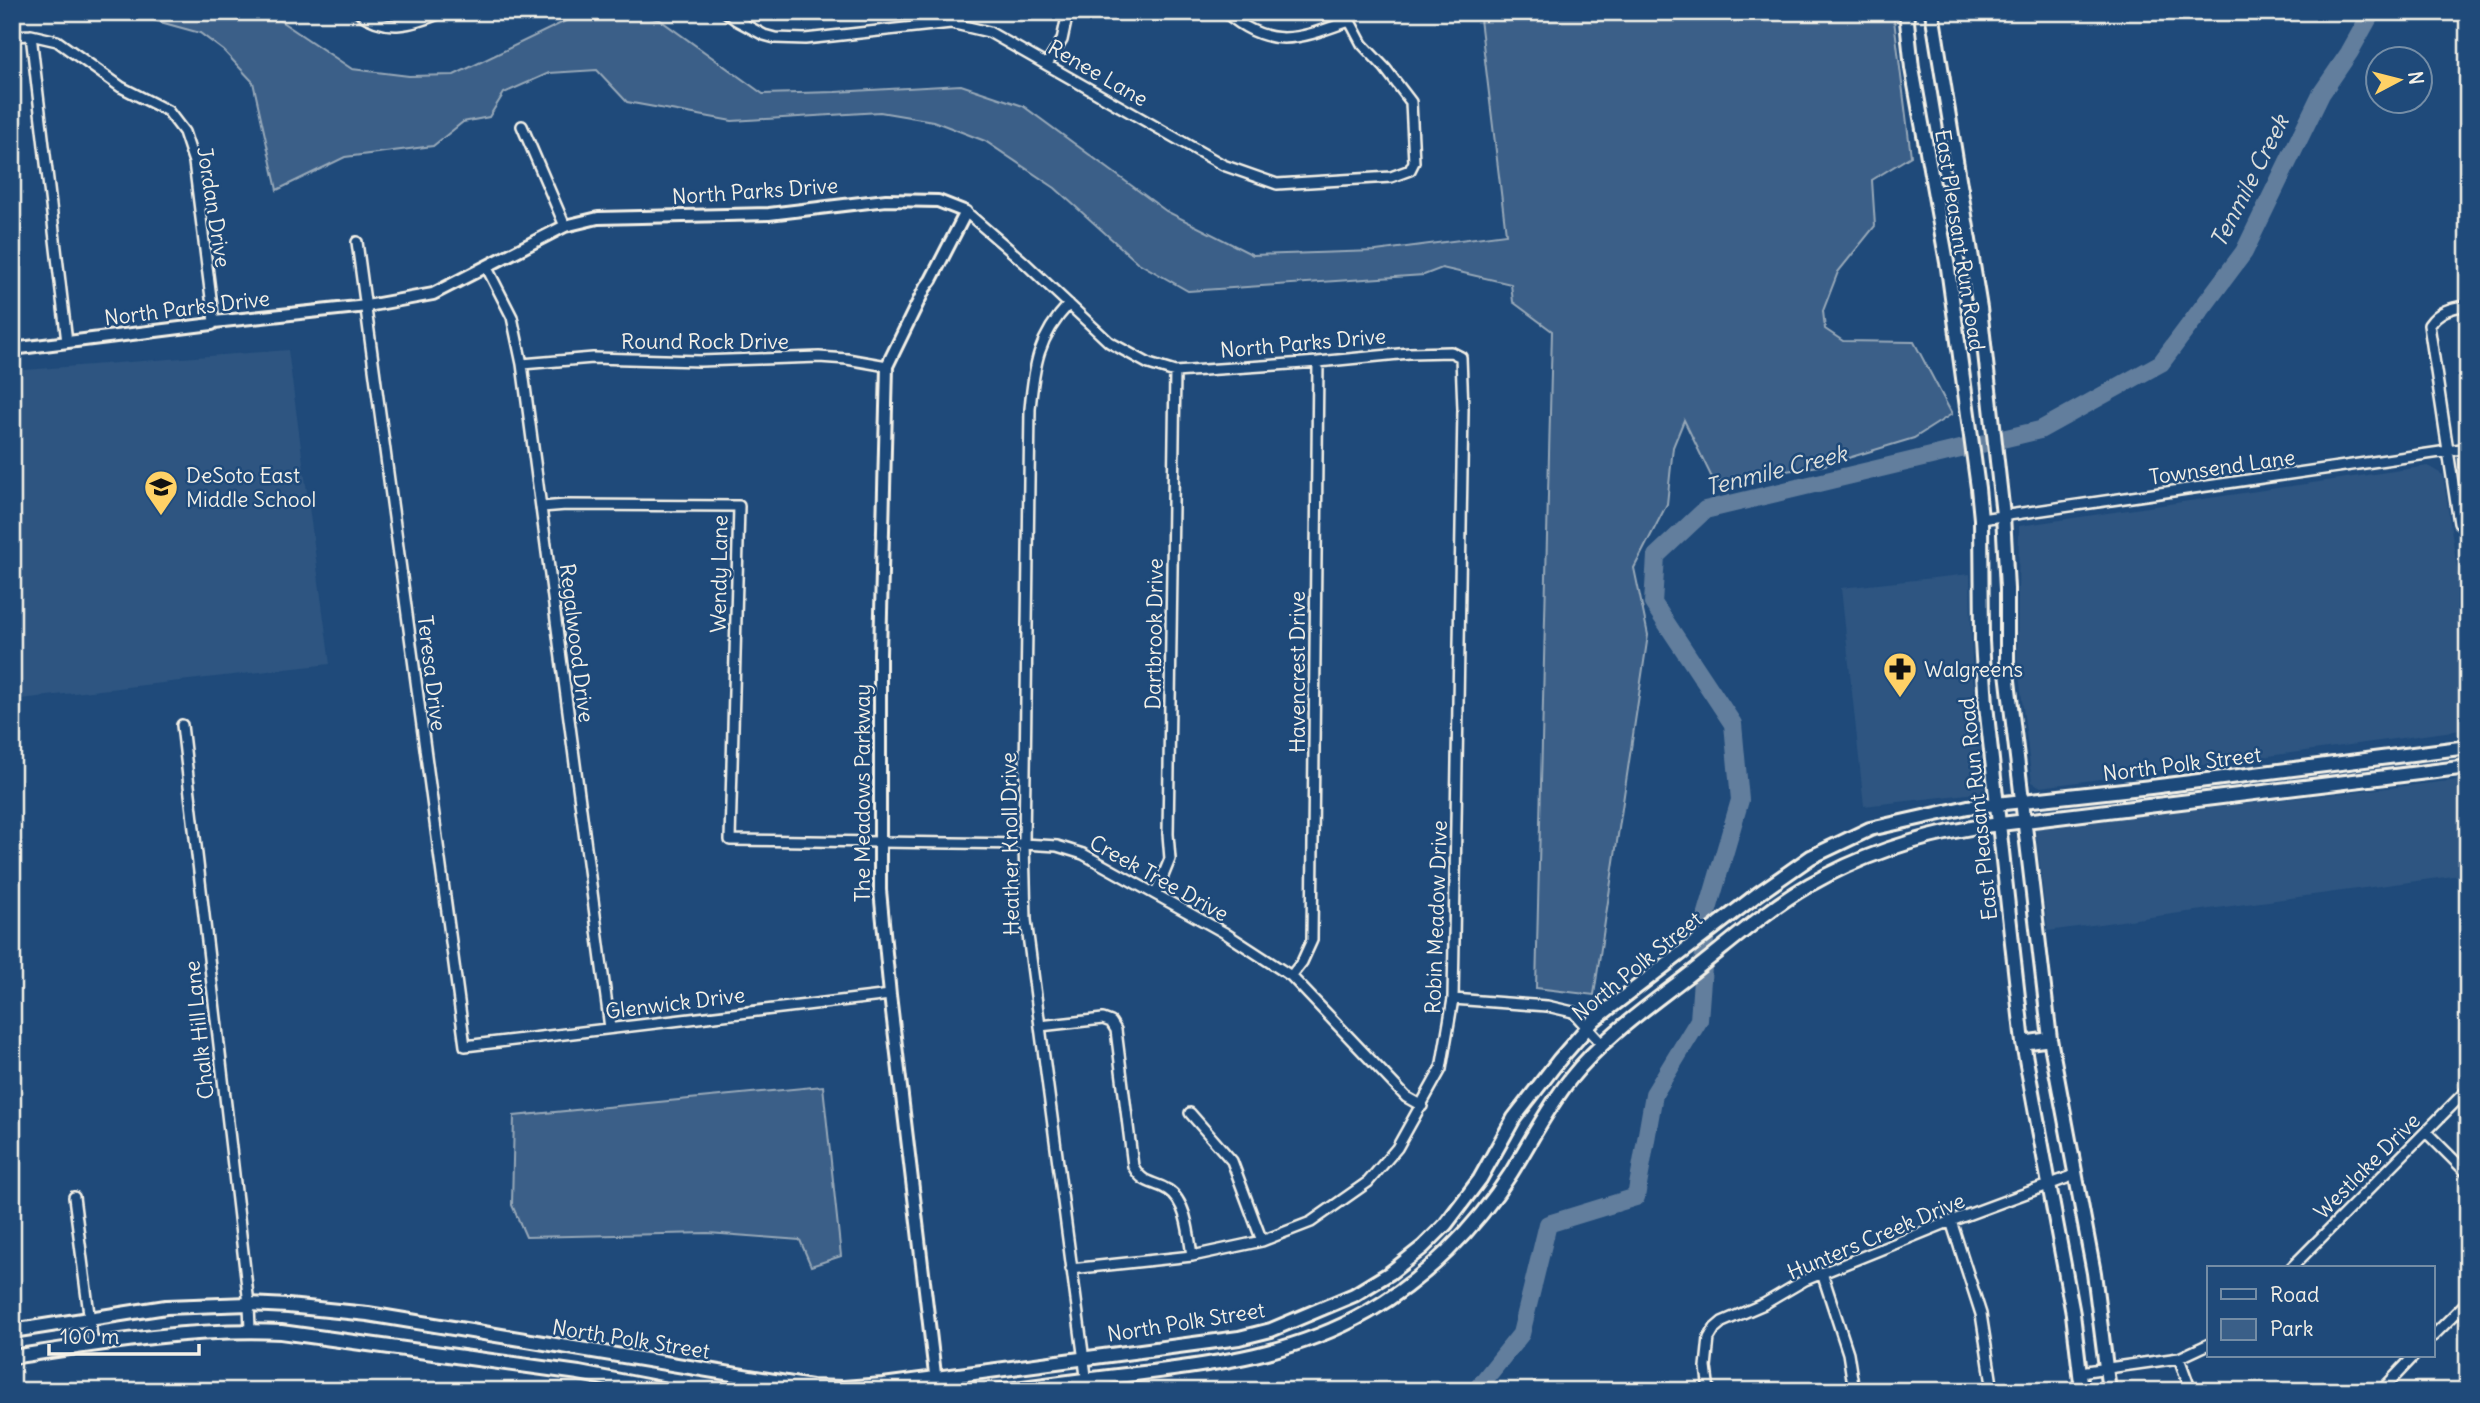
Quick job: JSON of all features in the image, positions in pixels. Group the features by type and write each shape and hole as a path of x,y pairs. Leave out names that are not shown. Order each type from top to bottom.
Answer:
{"main road":[{"name":"East Pleasant Run Road","path":"1906,12 1912,68 1948,268 1978,488 1984,676 2023,1043 2073,1314 2082,1391"},
{"name":"East Pleasant Run Road","path":"1932,12 1975,274 2000,485 2007,589 2007,672 2050,1039 2094,1273 2109,1391"},
{"path":"1935,194 1961,189"},
{"path":"1984,676 2007,672"},
{"name":"North Polk Street","path":"12,1332 166,1307 249,1304 368,1314 811,1387 937,1384 1083,1357 1239,1338 1271,1330 1354,1295 1390,1273 1423,1247 1446,1224 1480,1179 1514,1118 1594,1020 1758,894 1811,857 1870,829 1934,814 1996,804 2468,747"},
{"path":"2368,760 2371,779"},
{"name":"North Polk Street","path":"1000,1391 1087,1385 1276,1352 1320,1336 1368,1312 1413,1281 1448,1250 1484,1212 1549,1108 1602,1044 1807,886 1868,856 1954,831 2468,767"},
{"path":"2151,787 2154,806"},
{"path":"2023,1043 2050,1039"},
{"name":"North Polk Street","path":"12,1357 178,1333 250,1330 579,1373 672,1391"},
{"path":"579,1373 582,1351"}],"street":[{"path":"358,12 379,23 403,26 443,12"},
{"name":"Renee Lane","path":"726,12 764,35 805,40 951,23 989,32 1223,165 1277,184 1391,177 1410,170 1414,162 1411,102 1363,44 1347,17"},
{"path":"1047,64 1062,40 1068,12"},
{"path":"1225,12 1258,34 1287,40 1306,37 1347,17"},
{"path":"31,35 67,342"},
{"name":"Jordan Drive","path":"12,36 31,35 57,41 121,87 168,111 184,132 194,162 214,322"},
{"path":"522,127 565,226"},
{"name":"North Parks Drive","path":"12,349 214,322 366,306 433,294 565,226 598,218 769,214 886,200 938,201 966,212 1109,342 1149,364 1175,372 1409,353 1451,352 1461,357"},
{"name":"The Meadows Parkway","path":"937,1384 890,995 880,890 881,590 887,366 966,212"},
{"name":"Teresa Drive","path":"357,242 465,1046"},
{"name":"Regalwood Drive","path":"486,268 512,317 522,364 610,1028"},
{"name":"Heather Knoll Drive","path":"1069,304 1050,327 1034,365 1032,387 1024,844 1026,920 1087,1385"},
{"path":"2459,523 2429,325 2435,316 2448,308 2468,305"},
{"name":"Round Rock Drive","path":"522,364 593,358 700,361 819,357 887,366"},
{"name":"Robin Meadow Drive","path":"1071,1269 1192,1256 1262,1241 1311,1222 1368,1182 1398,1148 1441,1069 1454,999 1463,409 1461,357"},
{"name":"Havencrest Drive","path":"1291,976 1302,962 1311,940 1318,362"},
{"name":"Dartbrook Drive","path":"1156,893 1170,859 1175,372"},
{"name":"Townsend Lane","path":"1981,519 2468,448"},
{"name":"Wendy Lane","path":"542,507 739,506 730,840"},
{"name":"Chalk Hill Lane","path":"182,725 250,1330"},
{"name":"Creek Tree Drive","path":"730,840 1024,844 1058,846 1083,854 1156,893 1291,976 1406,1097 1422,1106"},
{"name":"Glenwick Drive","path":"465,1046 890,995"},
{"path":"1454,999 1547,1006 1573,1012 1602,1044"},
{"path":"1040,1026 1103,1019 1111,1022 1116,1030 1133,1166 1140,1179 1169,1190 1179,1202 1186,1221 1192,1256"},
{"name":"Westlake Drive","path":"2293,1266 2468,1089"},
{"path":"1190,1113 1232,1161 1262,1241"},
{"path":"2426,1132 2468,1174"},
{"name":"Hunters Creek Drive","path":"1709,1391 1707,1351 1709,1338 1715,1328 1822,1273 2076,1175"},
{"path":"74,1197 93,1345"},
{"path":"1951,1221 1981,1314 1993,1391"},
{"path":"1822,1273 1848,1353 1854,1391"},
{"path":"2434,1335 2468,1301"},
{"path":"2080,1372 2179,1358 2207,1345"},
{"path":"2179,1358 2191,1391"},
{"path":"2381,1391 2412,1358"}],"shaded area":[{"name":"DeSoto East Middle School","path":"288,350 330,664 12,700 12,371"},
{"path":"2428,466 2443,475 2468,642 2468,729 2041,787 2032,782 2017,658 2019,526"},
{"path":"1970,574 1972,666 1985,792 1864,806 1841,588"},
{"path":"2468,779 2468,874 2048,931 2035,827"}],"green space":[{"path":"124,12 267,12 352,69 409,76 454,75 580,14 632,12 660,20 763,94 961,85 1023,106 1166,211 1253,255 1376,251 1506,234 1480,19 1547,12 1893,12 1911,156 1872,180 1875,226 1838,272 1823,311 1825,329 1843,341 1914,342 1952,414 1914,438 1825,465 1714,482 1684,420 1673,447 1667,504 1634,568 1648,635 1594,995 1536,988 1552,331 1513,302 1511,284 1442,268 1424,275 1188,291 1137,262 1055,188 985,141 933,121 880,112 732,121 627,102 597,70 549,73 504,93 489,117 463,122 433,146 345,157 277,190 253,82 224,51 200,33"},
{"path":"823,1086 841,1256 811,1266 800,1240 708,1233 526,1237 512,1205 514,1116"}],"waterway":[{"name":"Tenmile Creek","path":"1473,1391 1521,1334 1548,1224 1636,1197 1654,1094 1699,1020 1707,913 1740,800 1733,724 1653,603 1656,556 1705,510 2040,430 2161,363 2244,252 2321,94 2349,53 2372,12"}],"place":[{"name":"DeSoto East Middle School","path":"161,517"},
{"name":"Walgreens","path":"1900,699"}]}
